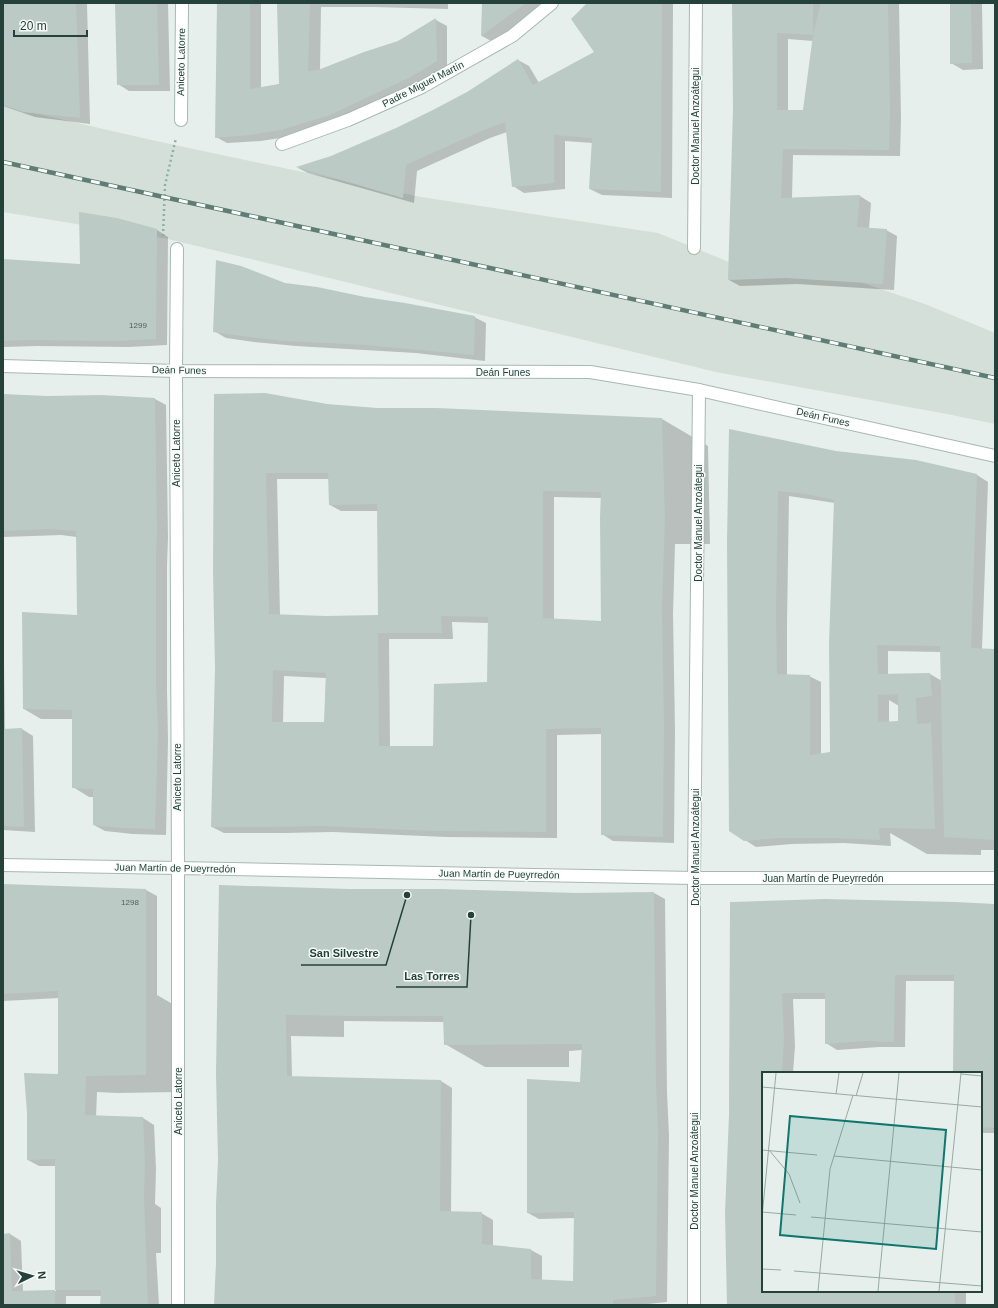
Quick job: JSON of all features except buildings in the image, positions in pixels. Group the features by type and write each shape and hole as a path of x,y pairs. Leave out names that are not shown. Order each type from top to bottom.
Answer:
{"street":[{"name":"Aniceto Latorre","path":"181,120 182,3"},
{"name":"Padre Miguel Martín","path":"282,144 348,120 422,87 512,36 552,3"},
{"name":"Doctor Manuel Anzoátegui","path":"694,248 696,3"},
{"name":"Aniceto Latorre","path":"177,249 178,1305"},
{"name":"Deán Funes","path":"3,366 176,370 590,372 699,390 995,456"},
{"name":"Doctor Manuel Anzoátegui","path":"694,1305 694,878 699,390"},
{"name":"Juan Martín de Pueyrredón","path":"3,865 694,878 995,878"}],"path":[{"path":"177,249 164,243 164,198 165,185 181,120"}],"shaded area":[{"path":"3,106 156,141 421,197 658,233 739,266 845,277 925,304 995,333 995,424 716,372 168,239 3,212"}],"railway":[{"path":"3,162 995,378"}],"place":[{"name":"San Silvestre","path":"407,895"},
{"name":"Las Torres","path":"471,915"}]}
